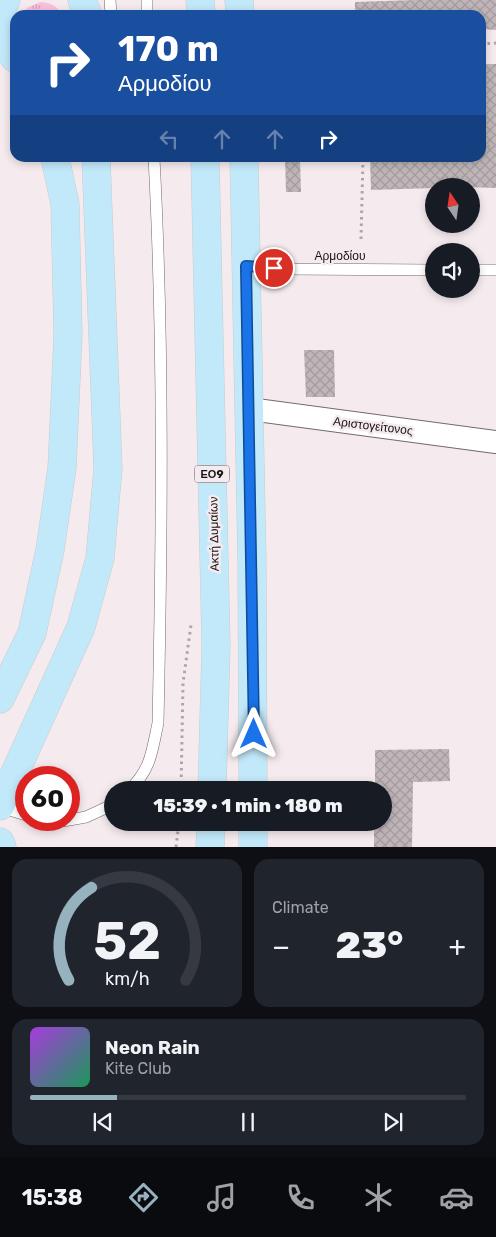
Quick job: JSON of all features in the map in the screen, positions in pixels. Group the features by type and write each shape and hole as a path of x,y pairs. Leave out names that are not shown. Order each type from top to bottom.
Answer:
{"main road":[{"path":"5,42 6,0"},
{"path":"0,699 32,632 50,550 62,468 68,335 65,204 56,162"},
{"path":"0,806 81,627 100,558 108,468 96,162"},
{"name":"Ακτή Δυμαίων","path":"205,162 216,646 212,781"},
{"path":"244,162 253,633 253,781"},
{"path":"253,831 253,847"},
{"path":"0,842 2,847"}],"street":[{"name":"Αριστογείτονος","path":"249,410 496,442"}],"lane":[{"path":"138,781 151,761 158,724 161,456 154,162"},
{"name":"Αρμοδίου","path":"246,266 287,269 425,270"},
{"path":"480,270 496,270"},
{"path":"0,806 15,811"},
{"path":"80,818 104,809"}],"path":[{"path":"361,239 362,162"},
{"path":"176,847 178,831"}],"green space":[{"path":"40,2 53,5 59,10 26,10"}],"building":[{"path":"496,0 496,30 486,29 486,10 355,10 355,2"},
{"path":"486,64 496,64 496,188 480,187 480,178 425,178 425,188 371,190 370,162 486,162"},
{"path":"285,162 300,162 301,192 286,192"},
{"path":"304,350 334,350 335,397 306,397"},
{"path":"449,749 450,781 413,782 412,847 374,847 374,831 392,831 392,781 375,781 375,750"}],"route":[{"path":"254,734 246,266 274,268"}]}
